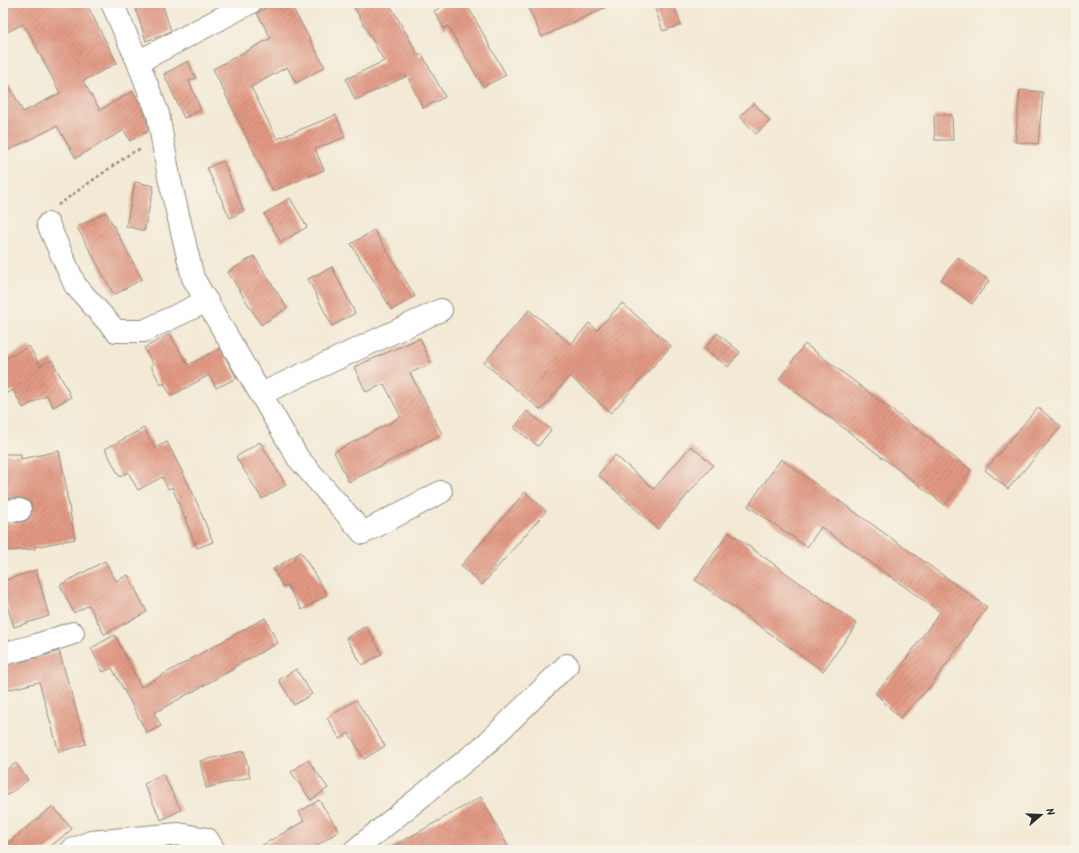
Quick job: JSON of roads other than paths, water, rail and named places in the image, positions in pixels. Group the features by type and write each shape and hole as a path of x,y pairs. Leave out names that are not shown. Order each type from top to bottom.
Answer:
{"street":[{"path":"112,3 138,62 158,114 169,177 193,278 298,458 363,533 441,492"},
{"path":"138,62 250,3"},
{"path":"48,224 75,285 116,331 144,332 207,301"},
{"path":"261,394 441,310"},
{"path":"3,654 37,646 73,633"},
{"path":"355,850 485,745 567,665"},
{"path":"72,850 91,842 179,834 207,839 214,850"}]}
